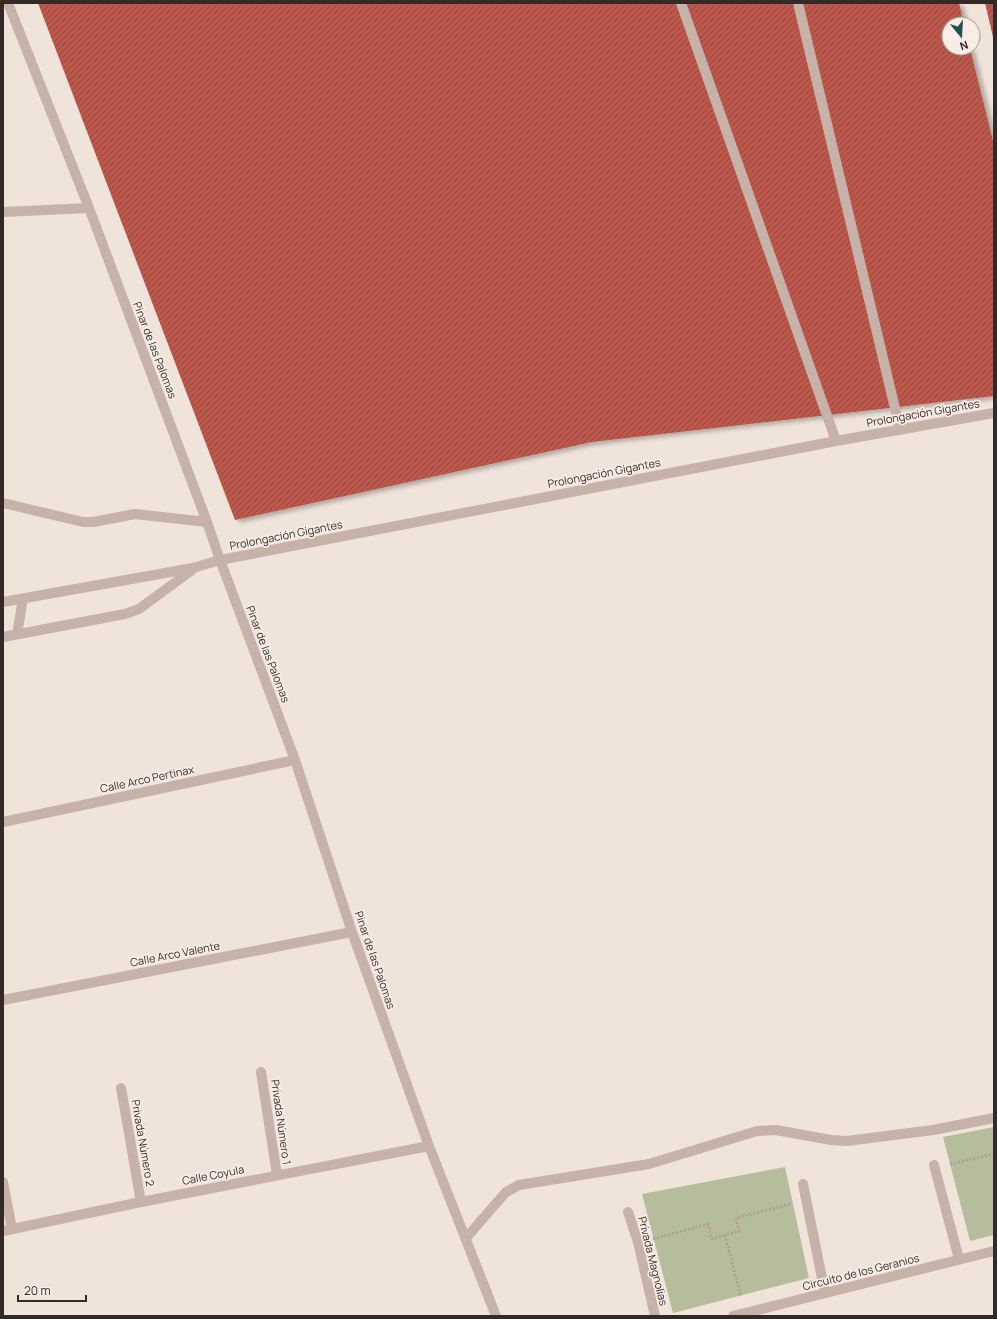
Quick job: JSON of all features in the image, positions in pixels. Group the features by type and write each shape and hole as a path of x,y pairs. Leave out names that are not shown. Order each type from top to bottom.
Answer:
{"street":[{"name":"Pinar de las Palomas","path":"8,3 89,208 207,522 295,760 352,932 429,1146 496,1316"},
{"path":"680,3 836,441"},
{"path":"798,3 900,430"},
{"path":"3,212 89,208"},
{"name":"Prolongación Gigantes","path":"194,568 220,560 836,441 994,413"},
{"path":"3,503 83,522 94,522 135,514 207,522"},
{"path":"3,602 194,568"},
{"path":"3,637 125,614 139,609 194,568"},
{"path":"16,634 22,599"},
{"name":"Calle Arco Pertinax","path":"3,822 295,760"},
{"name":"Calle Arco Valente","path":"3,1000 352,932"},
{"name":"Privada Número 1","path":"261,1072 277,1175"},
{"name":"Privada Número 2","path":"121,1088 141,1202"},
{"path":"466,1238 506,1192 519,1185 649,1164 757,1131 776,1130 831,1140 847,1141 933,1130 994,1118"},
{"name":"Calle Coyula","path":"8,1230 141,1202 429,1146"},
{"path":"934,1166 959,1259"},
{"path":"3,1182 8,1230"},
{"path":"803,1184 825,1293"},
{"name":"Privada Magnolias","path":"628,1212 638,1242 655,1316"},
{"name":"Circuito de los Geranios","path":"733,1316 994,1250"}],"path":[{"path":"934,1166 994,1154"},
{"path":"638,1242 708,1224 712,1239 739,1231 736,1218 806,1200"},
{"path":"725,1235 744,1313"}],"green space":[{"path":"994,1127 994,1235 970,1241 943,1137"},
{"path":"785,1167 809,1278 673,1313 642,1194"}],"building":[{"path":"38,3 959,3 962,16 941,16 941,56 972,56 994,145 994,396 592,442 235,520"},
{"path":"985,3 994,3 994,37 993,37"}]}
